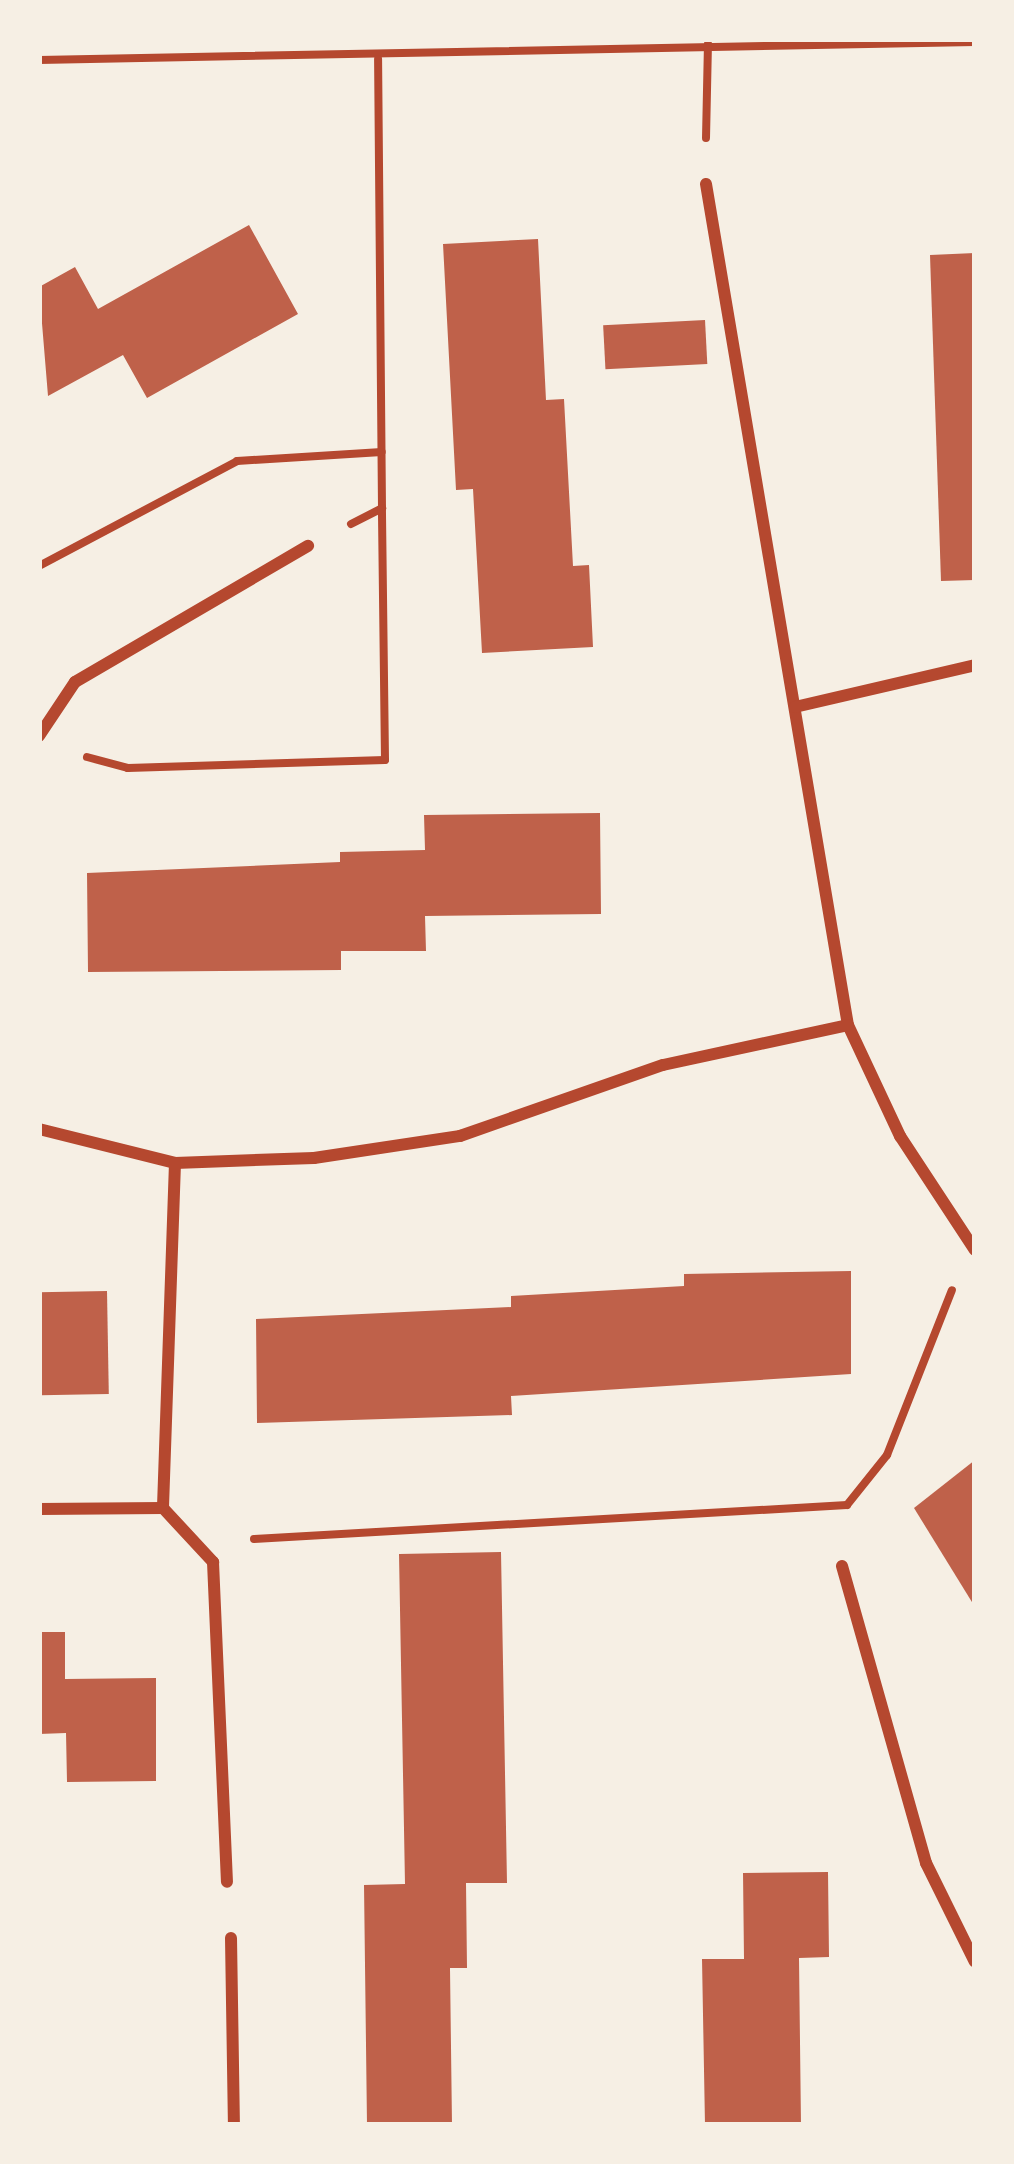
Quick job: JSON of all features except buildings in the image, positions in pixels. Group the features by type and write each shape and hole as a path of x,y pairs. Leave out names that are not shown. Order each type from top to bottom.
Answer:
{"street":[{"path":"706,184 848,1025 972,1247"},
{"path":"39,736 75,682 308,546"},
{"path":"795,707 975,665"},
{"path":"39,1129 175,1163 460,1136 662,1065 848,1025"},
{"path":"175,1163 164,1508 213,1562 227,1882"},
{"path":"39,1509 164,1508"},
{"path":"842,1566 926,1863 975,1962"},
{"path":"231,1938 234,2125"}],"path":[{"path":"39,60 378,59 708,44 975,41"},
{"path":"706,184 708,44"},
{"path":"62,750 128,768 385,760 378,59"},
{"path":"39,566 237,461 382,452"},
{"path":"308,546 382,508"},
{"path":"213,1562 268,1531 847,1505 887,1455 972,1247"}]}
